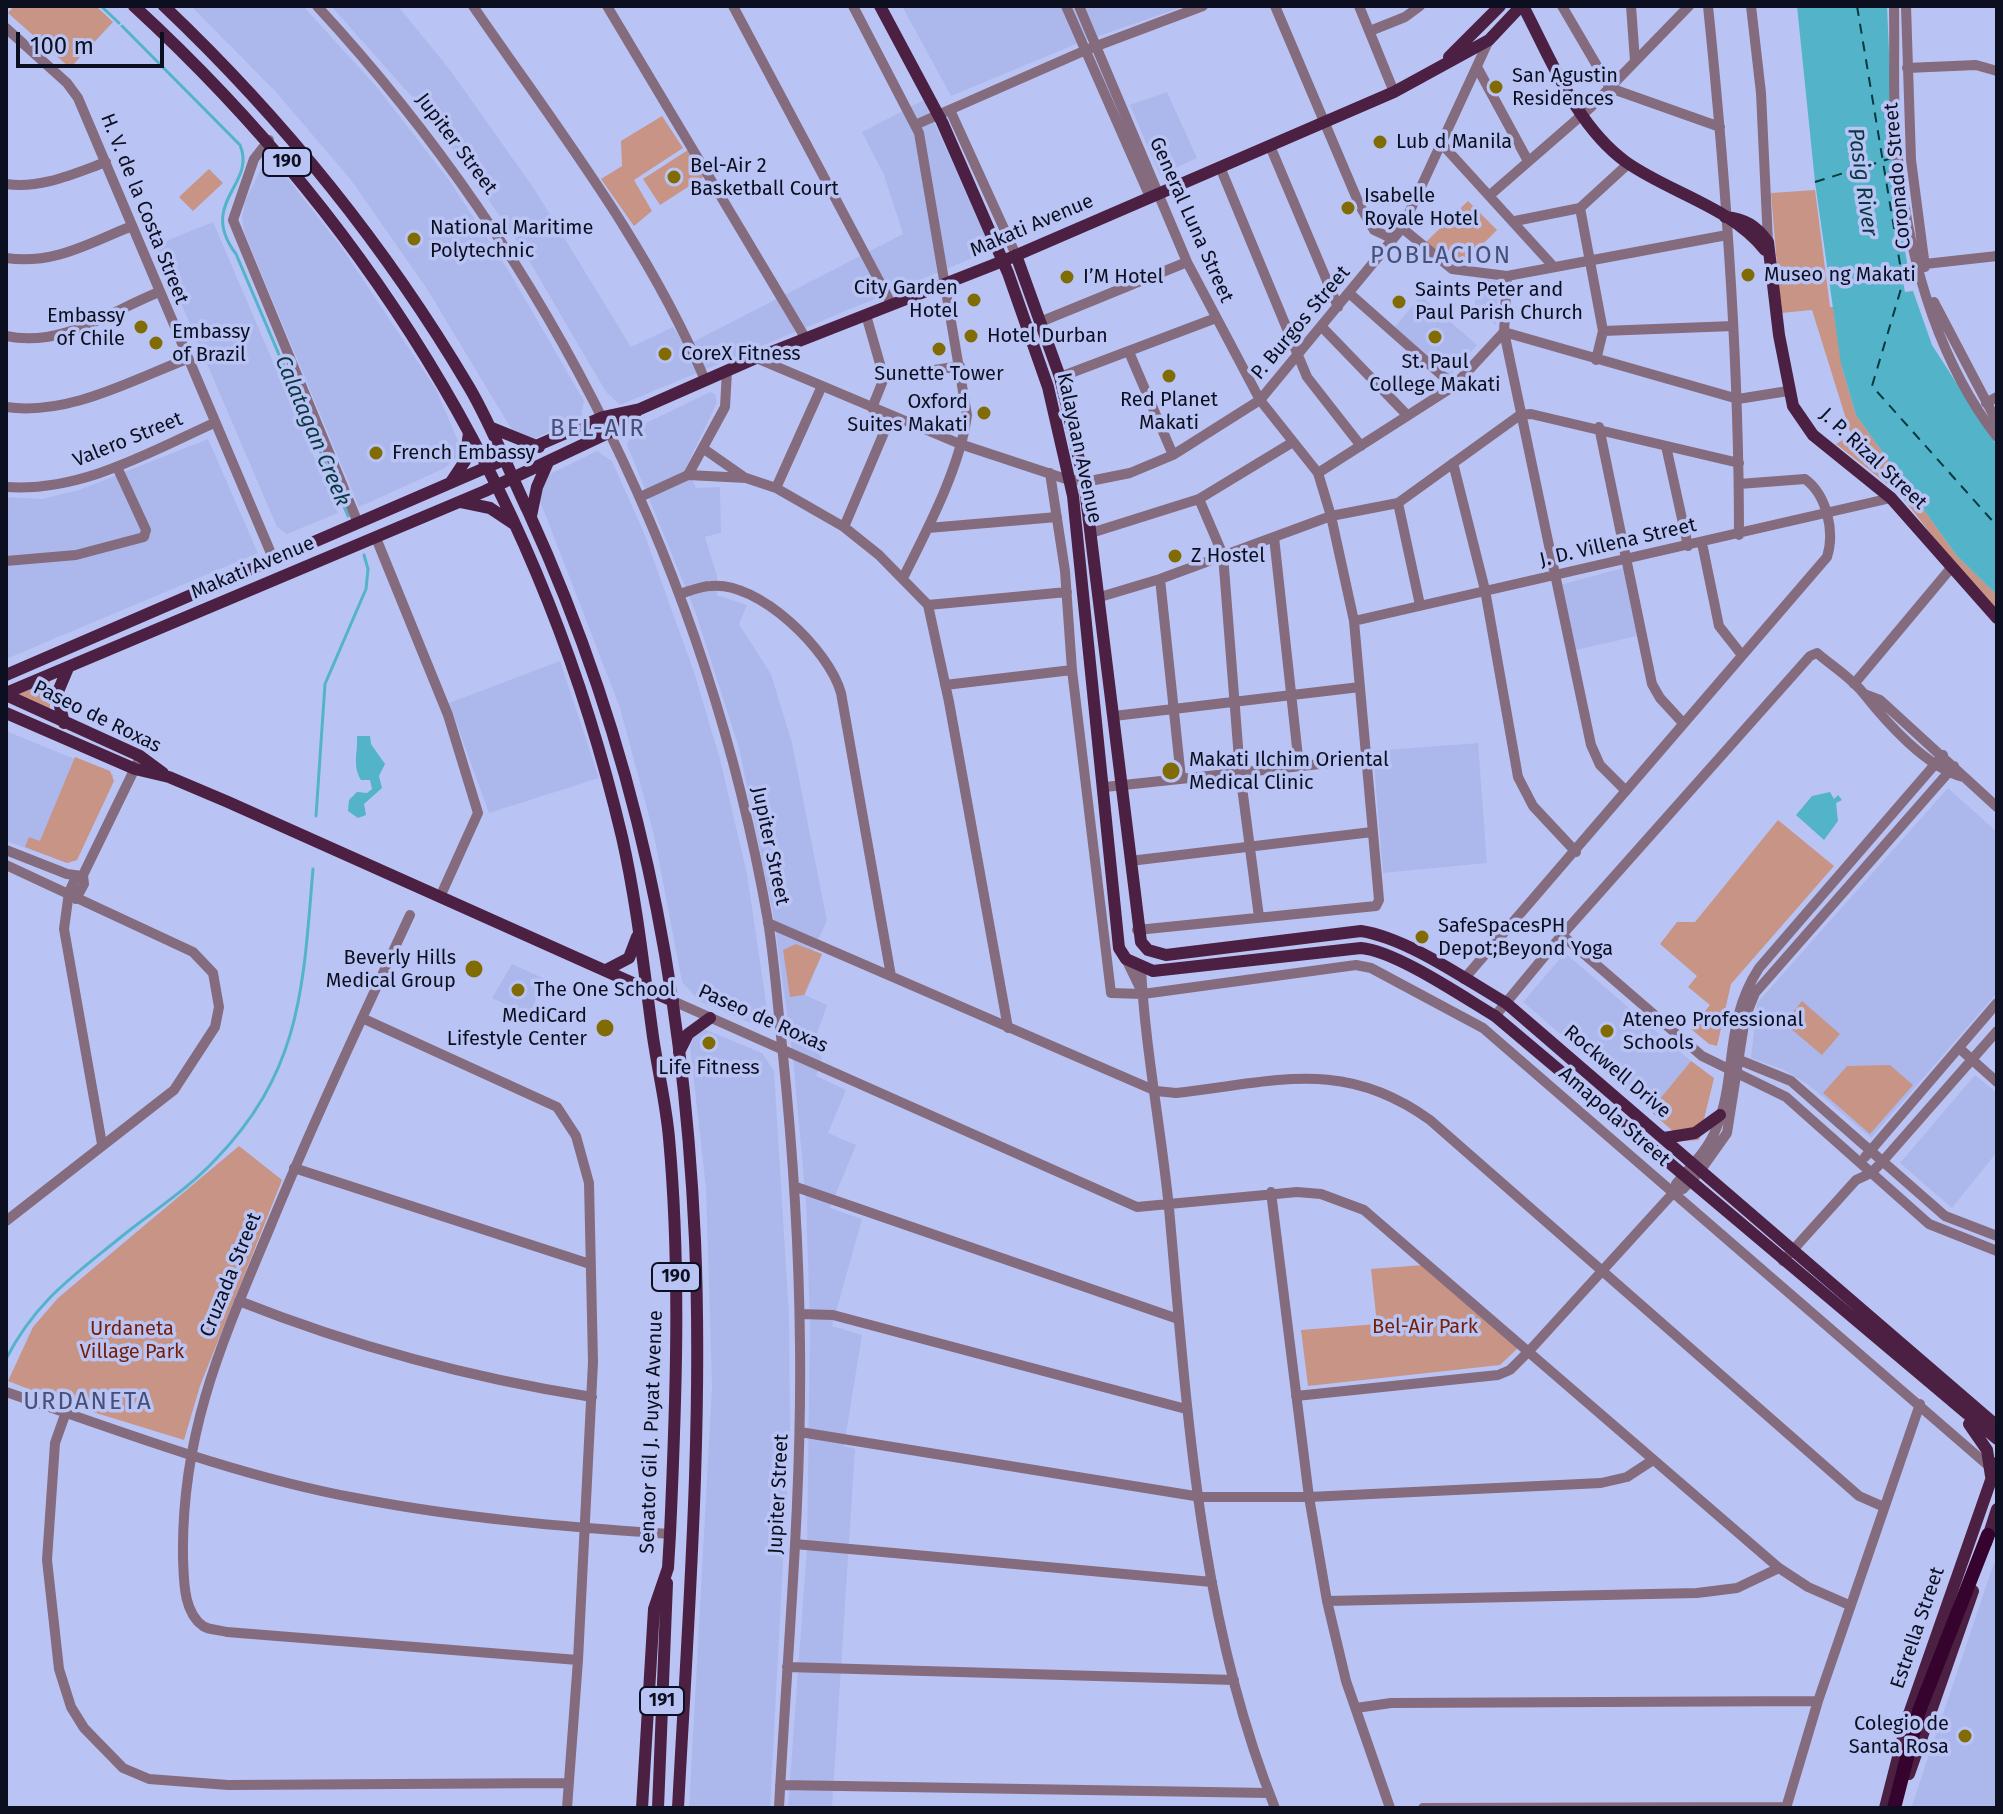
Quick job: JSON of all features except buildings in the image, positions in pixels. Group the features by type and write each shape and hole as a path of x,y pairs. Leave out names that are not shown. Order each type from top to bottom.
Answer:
{"highway":[{"path":"1894,1808 1919,1711 1988,1535"}],"main road":[{"name":"Senator Gil J. Puyat Avenue","path":"134,6 269,140 363,259 440,378 490,469 557,626 589,719 622,839 648,989 669,1139 675,1239 677,1329 670,1534 668,1568 654,1609 642,1808"},
{"name":"Senator Gil J. Puyat Avenue","path":"164,6 263,105 340,196 432,329 492,428 576,620 625,767 654,886 673,1001 695,1256 697,1418 678,1808"},
{"name":"Kalayaan Avenue","path":"880,6 944,112 1003,261 1048,387 1069,480 1105,787 1119,948 1126,959"},
{"name":"Makati Avenue","path":"1436,69 1500,6"},
{"path":"1522,6 1582,115 1628,164 1725,217 1769,249"},
{"name":"Makati Avenue","path":"6,675 273,558 490,469 603,417 640,409 756,358 1003,261 1394,92 1489,40 1522,6"},
{"name":"J. P. Rizal Street","path":"1769,249 1788,391 1793,406 1813,435 1891,498 1997,618"},
{"name":"Kalayaan Avenue","path":"1016,255 1060,377 1084,481 1123,784 1141,968"},
{"name":"Makati Avenue","path":"6,694 497,486 610,432 640,409"},
{"path":"492,428 539,447"},
{"path":"449,486 465,461 469,430"},
{"path":"531,518 537,487 548,462"},
{"path":"458,502 490,508 514,524"},
{"path":"64,723 57,694 68,668"},
{"name":"Paseo de Roxas","path":"6,694 169,777 673,1001"},
{"name":"Paseo de Roxas","path":"6,713 137,762"},
{"path":"606,970 629,958 635,949 637,928"},
{"name":"Rockwell Drive","path":"1139,936 1148,950 1166,955 1361,931 1382,936 1506,1003 1664,1138 1692,1172"},
{"name":"Rockwell Drive","path":"1141,968 1153,971 1369,949 1495,1016 1692,1172 1956,1399 1997,1439"},
{"path":"1126,959 1141,968"},
{"path":"678,1055 688,1034 710,1018"},
{"path":"1664,1138 1695,1133 1720,1115"},
{"path":"1956,1399 1997,1412"},
{"path":"1956,1399 1987,1450 1993,1470"},
{"name":"Rockwell Drive","path":"1956,1399 1997,1426"},
{"name":"Estrella Street","path":"1885,1808 1904,1729 1993,1470"},
{"name":"Estrella Street","path":"1901,1808 1917,1749 1984,1561 1988,1535 1997,1509"},
{"name":"191","path":"658,1808 668,1568"},
{"name":"191","path":"672,1808 681,1609 688,1585"}],"street":[{"name":"Jupiter Street","path":"317,6 416,119 483,211 540,302 603,417 680,594 738,781 768,923 796,1187 800,1432 779,1808"},
{"path":"473,6 613,208 684,330 705,380"},
{"path":"607,6 806,339"},
{"path":"733,6 892,305"},
{"path":"853,6 919,133 967,415 960,444 928,528 903,578"},
{"name":"General Luna Street","path":"1066,6 1091,48"},
{"name":"General Luna Street","path":"1079,6 1091,48 1153,196 1260,400 1318,473 1331,516 1354,621 1378,903 1259,917"},
{"path":"915,125 1091,48 1203,6"},
{"path":"1275,6 1360,206 1374,230 1393,239"},
{"path":"1359,6 1394,92"},
{"path":"1370,31 1405,17 1420,6"},
{"path":"1562,6 1610,88 1720,127"},
{"path":"1631,6 1635,61"},
{"path":"1490,195 1582,115 1689,6"},
{"path":"1708,6 1720,127 1738,399 1739,535"},
{"path":"1751,6 1761,93 1769,249"},
{"path":"1894,6 1898,158 1918,265 1936,333 1997,437"},
{"name":"Coronado Street","path":"1906,6 1915,212 1925,264 1936,309 1997,422"},
{"name":"H. V. de la Costa Street","path":"6,28 67,83 87,116 273,558"},
{"name":"P. Burgos Street","path":"756,358 960,444 1069,480 1084,481 1130,473 1173,455 1260,400 1402,228 1489,40"},
{"path":"1907,68 1976,65 1997,71"},
{"path":"1477,67 1528,161"},
{"name":"Kalayaan Avenue","path":"944,112 1016,255"},
{"path":"269,140 254,159 233,220 349,527"},
{"path":"1440,142 1553,266"},
{"path":"1270,146 1338,307"},
{"path":"6,184 30,185 58,180 106,162"},
{"path":"1515,221 1580,208 1628,164"},
{"path":"1220,167 1307,377 1361,446"},
{"path":"1580,208 1592,259 1603,331 1596,360"},
{"path":"6,258 34,260 59,256 132,226"},
{"path":"1402,228 1452,269 1507,276 1727,235"},
{"path":"1925,264 1997,256"},
{"path":"1040,322 1187,262"},
{"path":"1507,276 1504,332 1591,745 1600,765 1626,791"},
{"path":"6,336 38,339 67,334 159,292"},
{"path":"1349,293 1454,386"},
{"path":"866,315 884,378 872,408"},
{"path":"1060,377 1216,318"},
{"path":"1321,326 1407,415"},
{"path":"1603,331 1733,326"},
{"path":"1504,332 1738,399 1788,391"},
{"path":"1318,473 1454,386 1504,332"},
{"path":"1129,352 1173,455"},
{"path":"6,407 31,411 70,404 187,359"},
{"path":"884,378 960,366"},
{"path":"688,475 725,407 727,371"},
{"path":"776,488 821,388"},
{"path":"1986,403 1997,397"},
{"path":"1100,597 1160,579 1331,516 1398,503 1520,415 1531,414 1599,427 1739,463"},
{"path":"844,527 891,416"},
{"name":"Valero Street","path":"6,487 58,485 117,467 214,423"},
{"path":"1599,427 1652,684 1660,698 1683,723"},
{"path":"1091,533 1199,499 1293,442"},
{"path":"1666,446 1688,546"},
{"path":"704,449 746,478"},
{"path":"1453,463 1485,590 1518,777 1533,806 1576,852"},
{"path":"6,561 76,555 144,537 146,530 117,467"},
{"path":"1050,473 1067,592 1072,670 1108,985 1111,993 1118,996 1143,994"},
{"path":"640,497 688,475 746,478 776,488 844,527 903,578 928,605 1008,1028"},
{"path":"1464,979 1827,557 1828,515 1817,490 1805,479 1739,484"},
{"name":"J. D. Villena Street","path":"1354,621 1828,515 1891,498"},
{"path":"1139,936 1259,917 1240,772 1223,555 1199,499"},
{"path":"1398,503 1420,605"},
{"path":"928,528 1057,517"},
{"path":"1274,537 1299,766"},
{"path":"376,538 448,715 478,813 440,897"},
{"path":"1702,543 1719,626 1741,654"},
{"path":"1854,684 1951,568"},
{"path":"1160,579 1181,778"},
{"path":"680,594 713,585 757,600 796,627 831,666 841,693 891,976"},
{"path":"928,605 1067,592"},
{"path":"1495,1016 1562,935 1810,656 1817,653 1864,694 1873,709 1963,777 1997,807"},
{"path":"945,685 1072,670"},
{"path":"1114,716 1360,687"},
{"path":"1105,787 1367,759"},
{"path":"1692,1172 1712,1138 1720,1115 1734,1057 1743,996 1759,968 1939,759"},
{"path":"102,1144 64,929 80,876 137,762"},
{"path":"1734,1057 1745,1018 1762,983 1951,770"},
{"path":"1130,861 1372,832"},
{"path":"6,850 80,876"},
{"path":"6,865 72,898 181,943 206,963 217,988 215,1027 174,1090 6,1221"},
{"name":"Cruzada Street","path":"410,915 294,1168 205,1389 189,1452 182,1516 184,1579 189,1609 204,1626 227,1632 578,1660"},
{"path":"768,923 1156,1091 1176,1093 1326,1078 1373,1087 1430,1120 1859,1496 1884,1507"},
{"path":"1562,935 1690,1047 1731,1072 1777,1091 1939,1231 1997,1251"},
{"path":"1126,959 1143,994"},
{"name":"Amapola Street","path":"1143,994 1356,965 1371,968 1483,1028 1993,1470"},
{"path":"1141,968 1168,1206 1186,1409 1212,1582 1234,1680 1275,1808"},
{"name":"Paseo de Roxas","path":"673,1001 1137,1207 1168,1206 1271,1192 1321,1194 1364,1210 1530,1350 1779,1568 1808,1587 1849,1605"},
{"path":"1856,1180 1860,1163 1997,1003"},
{"path":"362,1018 557,1107 584,1156 589,1183 592,1397 567,1808"},
{"path":"1788,1256 1856,1180 1871,1173 1882,1162 1997,1031"},
{"path":"1959,1048 1997,1082"},
{"path":"1715,1061 1734,1057 1791,1081 1945,1216 1997,1236"},
{"path":"1296,1396 1498,1375 1510,1370 1727,1133 1731,1072"},
{"path":"294,1168 590,1264"},
{"path":"796,1187 1178,1319"},
{"path":"1271,1192 1309,1497 1327,1601 1356,1708 1390,1808"},
{"path":"239,1301 307,1328 420,1363 520,1386 592,1397"},
{"path":"800,1314 833,1315 1186,1409"},
{"path":"6,1392 189,1452 354,1498 481,1517 670,1534"},
{"path":"1423,1808 1786,1807 1849,1605 1920,1404"},
{"path":"66,1412 55,1443 47,1560 59,1669 71,1707 84,1728 123,1768 149,1779 228,1785 568,1783"},
{"path":"800,1432 1201,1497 1309,1497 1601,1483 1627,1477 1653,1460"},
{"path":"795,1544 1212,1582"},
{"path":"1327,1601 1697,1593 1737,1588 1779,1568"},
{"path":"787,1667 1234,1680"},
{"path":"1356,1708 1391,1703 1818,1701"},
{"path":"780,1785 1269,1793"}],"shaded area":[{"path":"191,6 303,6 376,86 449,180 510,273 584,401 581,417 534,439 512,430 427,289 351,180 275,91"},
{"path":"331,6 398,6 450,70 535,190 631,347 673,327 685,346 903,234 884,175 862,132 924,100 992,250 620,405 606,392 524,252 467,168 419,105"},
{"path":"902,6 1185,6 1076,44 951,96"},
{"path":"1167,92 1197,158 1160,175 1130,105"},
{"path":"267,157 271,157 342,248 436,389 460,446 457,457 445,468 359,507 245,234 242,218 245,201"},
{"path":"213,222 338,513 287,534 277,527 156,245"},
{"path":"1477,278 1498,281 1496,325 1474,313"},
{"name":"St. Paul College Makati","path":"1421,296 1477,345 1448,378 1393,329"},
{"path":"710,392 715,394 717,403 686,467 696,488 720,487 721,533 705,537 717,576 717,595 747,605 739,624 771,674 792,743 827,921 813,950 822,954 805,995 827,1005 813,1045 822,1058 816,1076 846,1090 828,1133 856,1145 830,1208 862,1219 832,1326 862,1335 844,1446 855,1449 832,1808 788,1808 807,1547 810,1324 806,1203 793,1057 773,913 739,748 695,611 627,445 632,430"},
{"path":"208,439 258,553 6,659 6,497 42,499 79,490"},
{"path":"597,451 612,461 644,533 694,672 720,759 747,874 767,1009 767,1015 756,1025 699,1001 682,982 654,835 620,708 540,501 544,480"},
{"path":"1623,568 1637,636 1576,650 1560,585"},
{"path":"560,661 599,778 489,813 449,703"},
{"path":"6,731 114,775 77,860 67,863 6,841"},
{"path":"1478,743 1487,863 1383,873 1373,751"},
{"path":"1948,788 1997,832 1997,993 1871,1138 1810,1086 1784,1070 1751,1058 1757,1003"},
{"name":"Ateneo Professional Schools","path":"1565,953 1691,1061 1650,1111 1523,1002"},
{"name":"The One School","path":"512,964 545,979 529,1015 492,998"},
{"path":"704,1029 762,1053 774,1071 789,1316 790,1430 770,1808 689,1808 712,1387 706,1189 690,1046 695,1034"},
{"path":"1975,1075 1997,1093 1997,1152 1952,1208 1900,1163"},
{"name":"Colegio de Santa Rosa","path":"1994,1563 1997,1564 1997,1808 1911,1808"}],"green space":[{"path":"14,6 96,6 113,22 70,68 8,13"},
{"path":"662,116 683,148 634,180 652,211 634,226 601,179 622,166 621,141"},
{"name":"Bel-Air 2 Basketball Court","path":"688,150 705,176 660,205 643,179"},
{"path":"209,169 223,183 193,211 179,197"},
{"path":"1815,190 1830,307 1833,307 1843,371 1856,415 1957,556 1997,595 1997,610 1955,565 1899,493 1836,444 1851,435 1812,310 1781,313 1771,193"},
{"path":"1468,201 1497,230 1462,265 1450,262 1425,243"},
{"path":"50,681 50,710 17,695"},
{"path":"75,757 110,771 114,781 77,860 67,863 25,847 29,837 40,841"},
{"path":"1778,820 1834,866 1731,984 1717,1046 1709,1044 1691,1029 1710,1005 1688,987 1697,976 1660,944 1677,922 1695,922"},
{"path":"796,944 822,954 804,995 790,997 783,950"},
{"path":"1802,1001 1840,1034 1822,1055 1784,1023"},
{"path":"1691,1061 1714,1078 1699,1140 1684,1141 1650,1111"},
{"path":"1890,1065 1913,1085 1870,1134 1823,1093 1847,1066"},
{"name":"Urdaneta Village Park","path":"239,1146 282,1180 200,1386 184,1440 70,1405 8,1381 33,1327 58,1298"},
{"name":"Bel-Air Park","path":"1423,1265 1519,1347 1500,1365 1308,1386 1301,1330 1377,1324 1371,1269"}],"water":[{"name":"Pasig River","path":"1797,6 1887,6 1895,191 1908,268 1902,277 1905,292 1913,291 1932,345 1997,446 1997,595 1957,556 1856,415 1841,364 1815,182"},
{"path":"357,736 370,736 371,744 385,764 379,776 382,788 364,804 366,815 358,818 348,811 349,800 357,792 367,793 372,789 370,780 361,780 357,769"},
{"path":"1830,792 1834,799 1838,795 1842,800 1836,803 1838,821 1824,840 1796,815 1812,796"}],"waterway":[{"name":"Calatagan Creek","path":"101,6 119,23"},
{"name":"Calatagan Creek","path":"122,26 240,145 243,159 241,172 225,207 223,221 226,236 348,516"},
{"name":"Calatagan Creek","path":"316,816 325,684 366,589 368,569 364,555"},
{"path":"6,1359 30,1321 56,1291 204,1171 244,1126 266,1093 282,1059 301,989 313,869"}],"ferry route":[{"path":"1857,6 1903,282 1872,386 1997,526"},
{"path":"1815,182 1892,158"}],"place":[{"name":"San Agustin Residences","path":"1496,87"},
{"name":"Lub d Manila","path":"1380,142"},
{"name":"Bel-Air 2 Basketball Court","path":"674,177"},
{"name":"Isabelle Royale Hotel","path":"1348,208"},
{"name":"National Maritime Polytechnic","path":"414,239"},
{"name":"Museo ng Makati","path":"1748,275"},
{"name":"I’M Hotel","path":"1067,277"},
{"name":"City Garden Hotel","path":"974,300"},
{"name":"Saints Peter and Paul Parish Church","path":"1399,302"},
{"name":"Embassy of Chile","path":"141,327"},
{"name":"Hotel Durban","path":"971,336"},
{"name":"St. Paul College Makati","path":"1435,337"},
{"name":"Embassy of Brazil","path":"156,343"},
{"name":"Sunette Tower","path":"939,349"},
{"name":"CoreX Fitness","path":"665,354"},
{"name":"Red Planet Makati","path":"1169,376"},
{"name":"Oxford Suites Makati","path":"984,413"},
{"name":"French Embassy","path":"376,453"},
{"name":"Z Hostel","path":"1175,556"},
{"name":"Makati Ilchim Oriental Medical Clinic","path":"1171,771"},
{"name":"SafeSpacesPH Depot;Beyond Yoga","path":"1422,937"},
{"name":"Beverly Hills Medical Group","path":"474,969"},
{"name":"The One School","path":"518,990"},
{"name":"MediCard Lifestyle Center","path":"605,1028"},
{"name":"Ateneo Professional Schools","path":"1607,1031"},
{"name":"Life Fitness","path":"709,1043"},
{"name":"Colegio de Santa Rosa","path":"1965,1736"}],"district":[{"name":"POBLACION","path":"1441,256"},
{"name":"BEL-AIR","path":"598,429"},
{"name":"URDANETA","path":"88,1402"}]}
